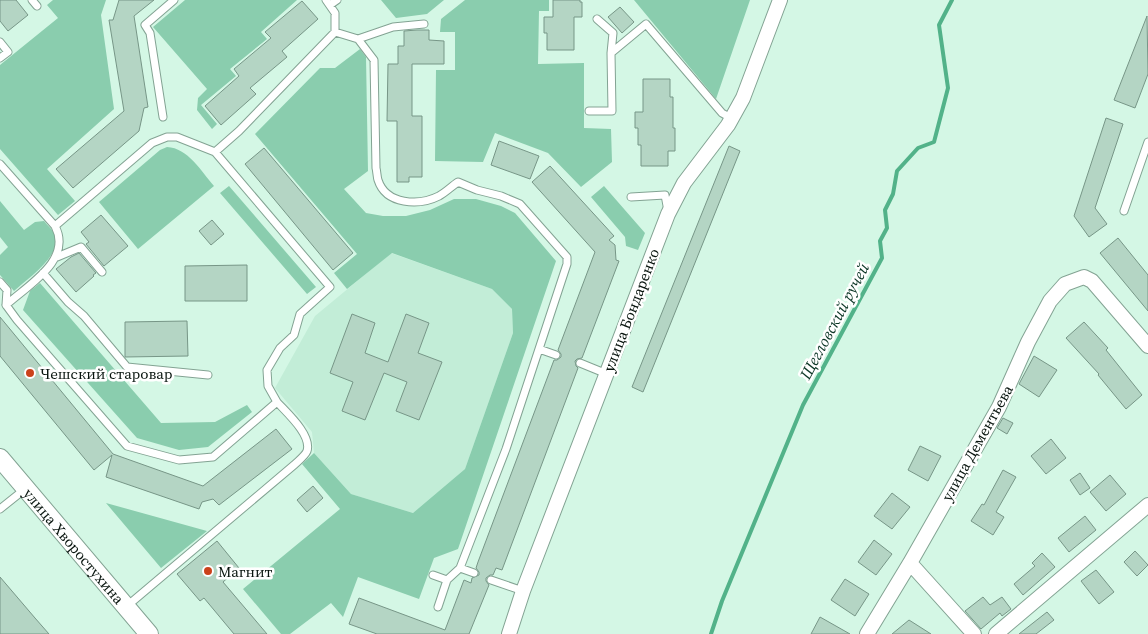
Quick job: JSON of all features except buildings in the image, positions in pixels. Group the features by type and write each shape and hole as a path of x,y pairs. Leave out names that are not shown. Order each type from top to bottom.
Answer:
{"street":[{"name":"улица Бондаренко","path":"509,634 523,591 668,214 684,183 728,125 743,98 780,0"},
{"name":"улица Дементьева","path":"867,634 999,407 1028,342 1050,302 1065,284 1084,277 1092,281 1148,346"},
{"name":"улица Хворостухина","path":"0,458 149,634"},
{"path":"996,634 1148,505"},
{"path":"910,563 974,634"}],"lane":[{"path":"163,117 150,33 145,25 174,0"},
{"path":"215,152 239,132 335,32 336,13 328,3 336,0"},
{"path":"588,111 612,110 611,53 613,33 597,19"},
{"path":"358,39 393,27 424,24"},
{"path":"611,53 646,24 722,113 731,118"},
{"path":"335,32 358,39 374,60 376,168 378,181 383,190 398,200 414,203 438,196 458,182 477,190 501,196 520,204 567,257 567,264 506,449 460,568 447,580 438,607"},
{"path":"0,42 8,52 0,58"},
{"path":"55,226 152,143 167,137 177,137 215,152 330,287 300,314 294,335 280,348 267,370 268,386 278,402 305,433 307,451 294,466 127,607"},
{"path":"1124,212 1148,142"},
{"path":"0,164 55,226 59,233 60,241 57,257"},
{"path":"631,197 665,194 668,214"},
{"path":"6,305 43,273 57,257 80,247 102,272"},
{"path":"43,273 68,302 84,316 127,367 208,375"},
{"path":"0,282 7,290 6,305 17,320 127,446 179,460 213,457 278,402"},
{"path":"539,349 556,355"},
{"path":"580,364 607,374"},
{"path":"1,505 26,489"},
{"path":"460,568 474,573"},
{"path":"433,575 447,580"},
{"path":"491,580 523,591"}],"shaded area":[{"path":"53,0 106,0 101,15 114,109 47,169 75,201 58,215 0,149 0,65 58,18 47,5"},
{"path":"185,0 297,0 261,32 267,39 230,69 236,76 201,105 217,124 212,129 197,110 198,98 207,89 153,27"},
{"path":"381,0 444,0 427,14 396,18"},
{"path":"465,0 549,0 549,11 539,11 538,64 584,63 584,128 611,129 612,162 581,187 548,153 495,133 483,162 435,161 436,70 455,70 455,32 440,32 441,19"},
{"path":"634,0 750,0 716,99"},
{"path":"360,49 366,57 368,171 344,189 366,213 383,216 406,216 430,210 454,199 476,199 501,206 515,213 556,261 458,549 434,558 419,599 358,577 343,617 331,603 290,634 281,634 243,589 340,509 302,464 314,453 351,494 413,513 465,469 513,333 512,309 492,289 392,253 347,289 334,273 357,254 255,134 320,68 335,68"},
{"path":"167,147 175,148 188,156 214,186 138,249 99,202 160,150"},
{"path":"229,186 316,287 307,294 220,193"},
{"path":"604,186 645,233 638,250 626,246 625,237 591,197"},
{"path":"0,201 24,230 35,222 44,221 54,233 56,241 50,257 14,291 0,275 0,255 8,247 0,237"},
{"path":"391,253 492,289 512,309 513,333 465,469 413,513 351,494 314,453 312,432 275,388 315,316"},
{"path":"40,283 161,423 215,422 247,405 252,412 208,447 179,450 137,438 23,310 30,291"},
{"path":"106,503 207,531 161,568"}],"waterway":[{"name":"Щегловский ручей","path":"711,634 722,601 803,405 882,258 880,241 887,228 885,210 893,194 897,171 918,148 934,142 948,88 939,25 952,0"}],"place":[{"name":"Чешский старовар","path":"30,373"},
{"name":"Магнит","path":"208,571"}]}
